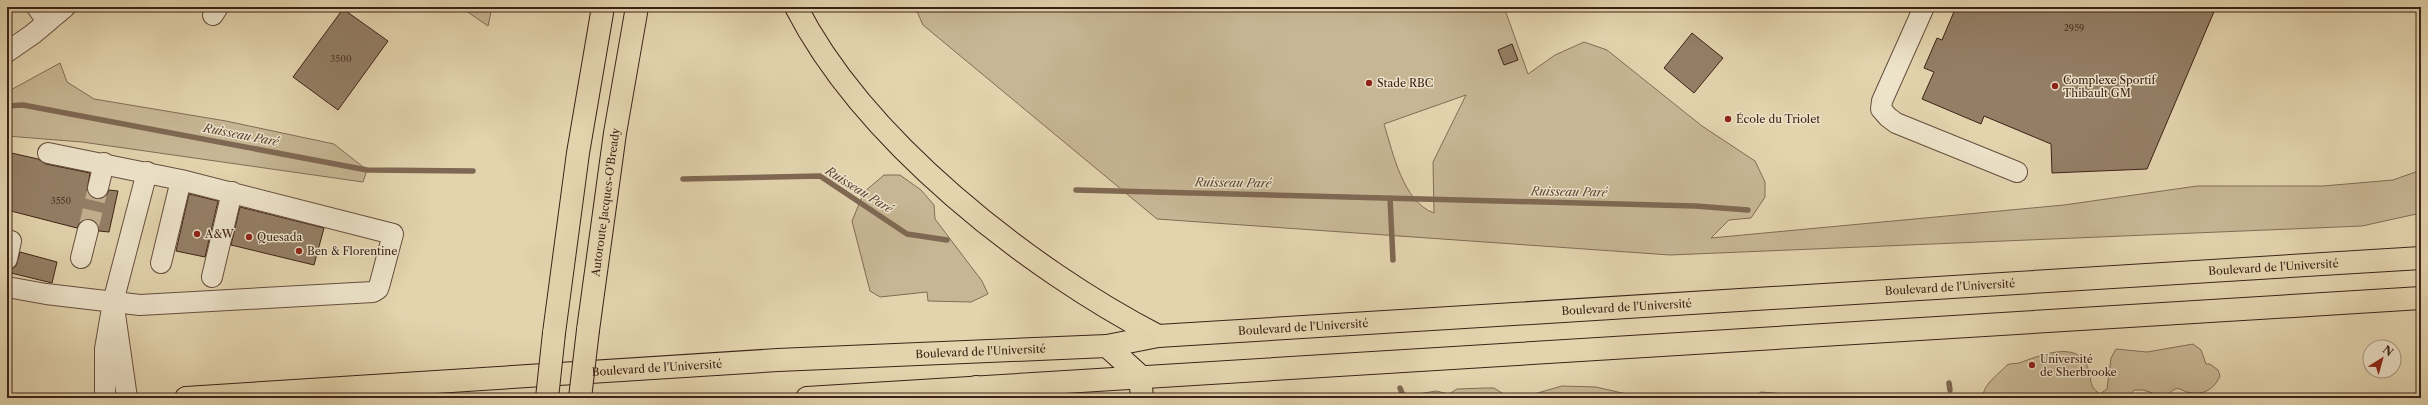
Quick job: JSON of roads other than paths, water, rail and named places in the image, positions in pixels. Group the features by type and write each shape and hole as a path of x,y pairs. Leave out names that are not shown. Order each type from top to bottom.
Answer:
{"main road":[{"path":"546,398 578,153 603,7"},
{"name":"Autoroute Jacques-O'Bready","path":"580,398 615,133 637,7"},
{"path":"796,7 820,49 846,84 890,133 937,180 996,231 1053,274 1113,312 1158,336"},
{"name":"Boulevard de l'Université","path":"186,398 778,360 1107,346 1158,336 2421,258"},
{"path":"807,398 1140,376 2421,298"},
{"path":"1107,346 1140,376 1142,398"},
{"path":"976,387 1000,398"}],"street":[{"path":"7,52 42,14 65,7"},
{"path":"1924,7 1882,101 1881,109 1896,123 2017,172"},
{"path":"7,287 140,305 375,292 378,289 393,234 232,192 147,172 48,153"},
{"path":"98,188 104,163"},
{"path":"106,398 105,349 113,302 147,172"},
{"path":"161,263 181,180"},
{"path":"212,277 232,192"},
{"path":"81,258 88,230"},
{"path":"113,302 121,347 127,398"}],"waterway":[{"name":"Ruisseau Paré","path":"7,106 23,105 367,170 473,171"},
{"name":"Ruisseau Paré","path":"683,179 820,176 907,234 947,240"},
{"name":"Ruisseau Paré","path":"1076,190 1695,206 1748,210"},
{"name":"Ruisseau Paré","path":"1390,198 1393,260"},
{"name":"Ruisseau Paré","path":"1949,383 1950,390"},
{"name":"Ruisseau Paré","path":"1400,388 1404,398"}],"tunnel":[{"path":"88,230 98,188"}],"place":[{"name":"Stade RBC","path":"1369,83"},
{"name":"Complexe Sportif Thibault GM","path":"2055,86"},
{"name":"École du Triolet","path":"1728,119"},
{"name":"A&W","path":"197,234"},
{"name":"Quesada","path":"249,237"},
{"name":"Ben & Florentine","path":"299,251"},
{"name":"Université de Sherbrooke","path":"2032,365"}]}
